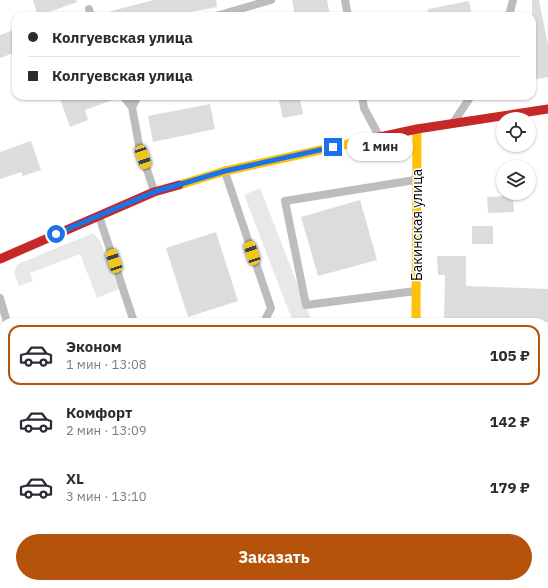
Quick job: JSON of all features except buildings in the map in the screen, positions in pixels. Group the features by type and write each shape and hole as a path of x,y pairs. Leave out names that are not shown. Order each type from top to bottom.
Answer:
{"street":[{"path":"0,259 154,192 225,171 379,136 548,108"},
{"name":"Бакинская улица","path":"416,318 417,129"}],"lane":[{"path":"230,12 271,0"},
{"path":"345,0 347,12"},
{"path":"510,12 513,0"},
{"path":"127,100 132,106 139,145 154,192"},
{"path":"132,106 136,100"},
{"path":"363,100 364,108 379,136"},
{"path":"452,124 468,100"},
{"path":"225,171 271,308 266,318"},
{"path":"417,179 285,201 306,305 417,291"},
{"path":"99,216 133,318"},
{"path":"0,298 6,318"}],"shaded area":[{"path":"260,188 310,318 291,318 244,195"},
{"path":"93,233 100,241 119,289 97,298 80,254 30,273 33,281 19,286 14,272 18,264"}],"traffic: slow":[{"path":"416,318 417,129"},
{"path":"179,185 225,171 375,138"}],"traffic: jam":[{"path":"375,138 417,129 548,109"},
{"path":"0,259 154,192 179,185"}],"route":[{"path":"56,234 154,192 225,171 333,147"}]}
